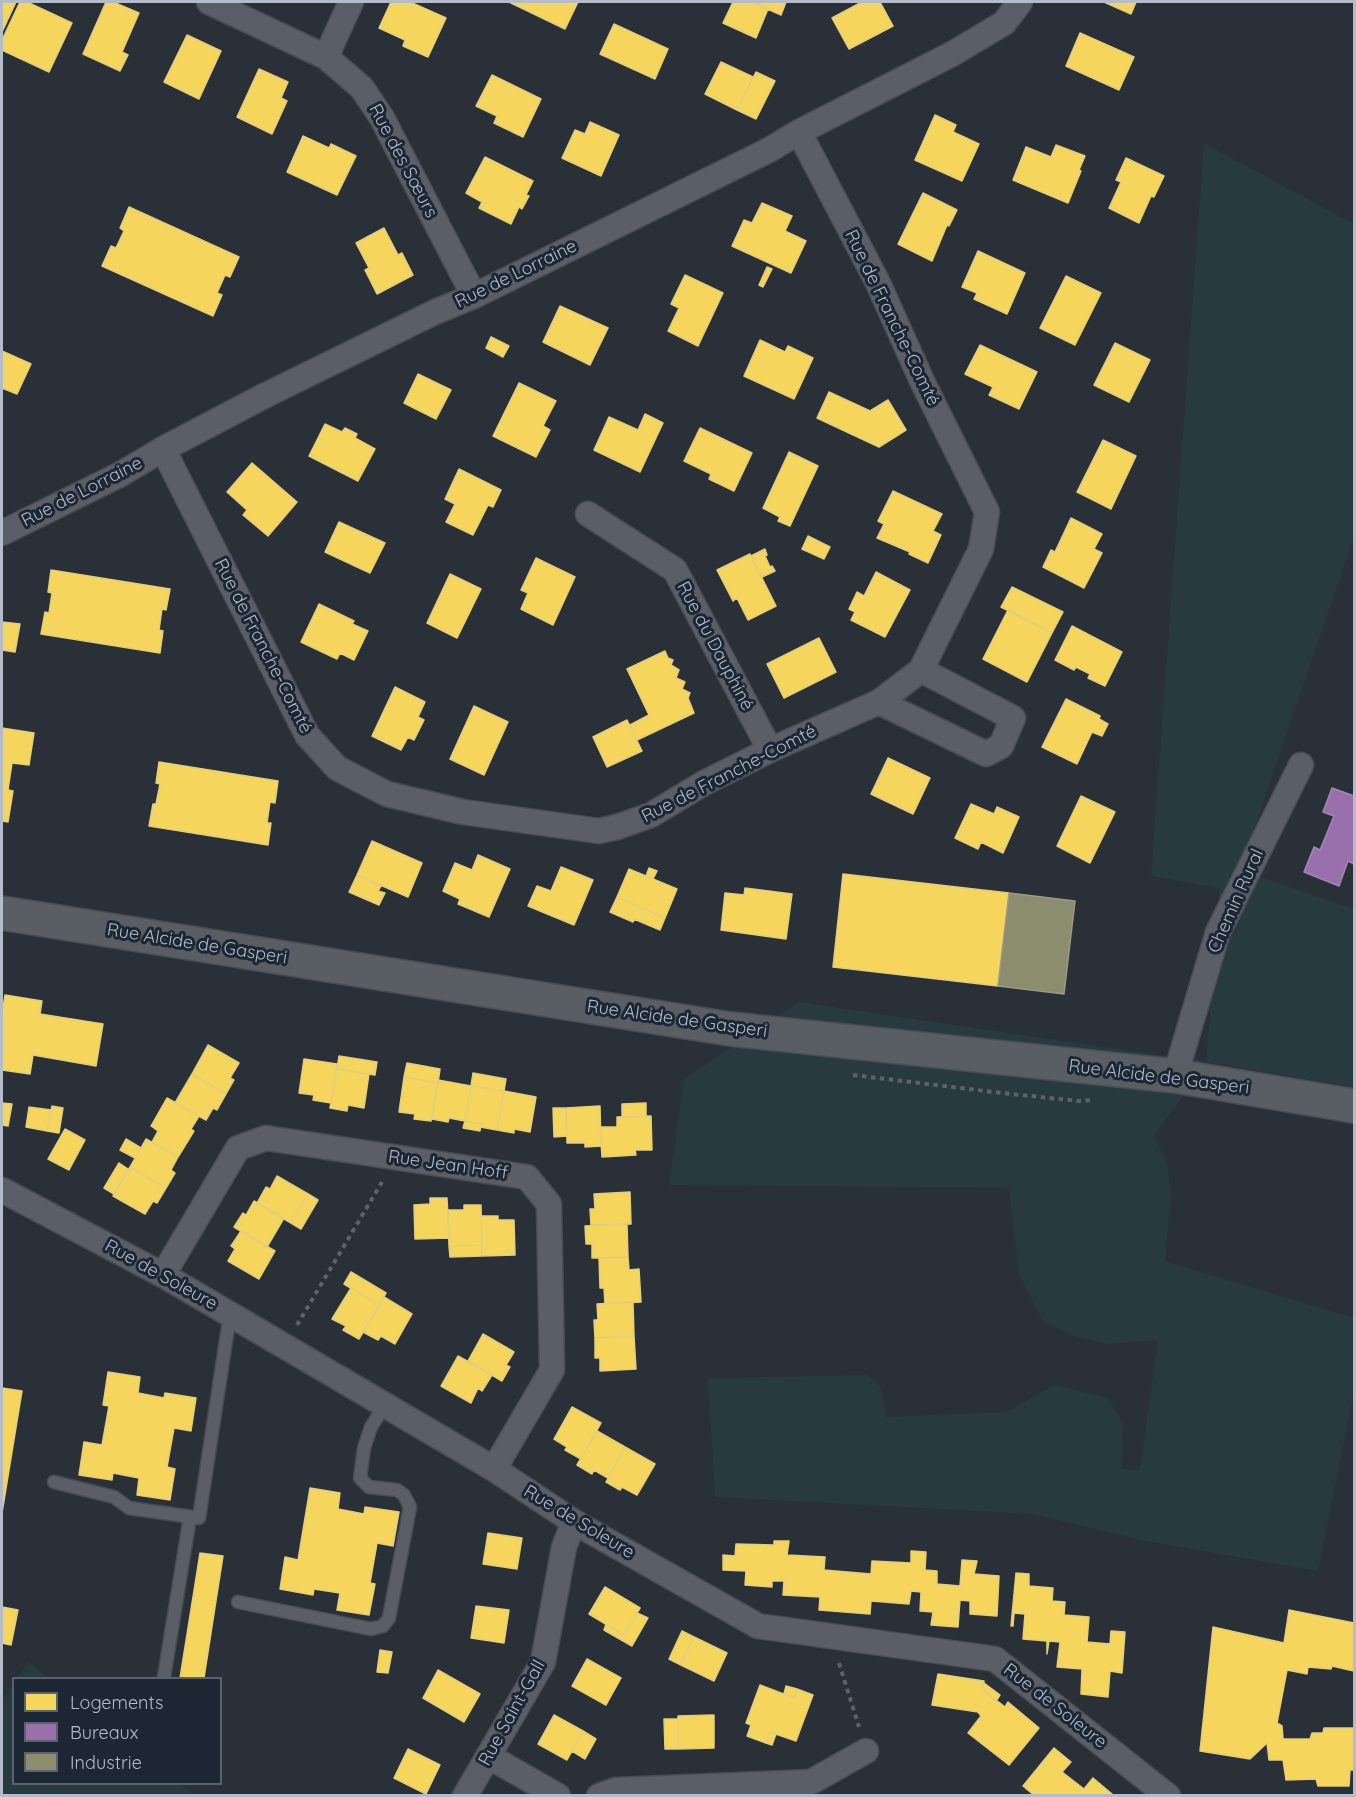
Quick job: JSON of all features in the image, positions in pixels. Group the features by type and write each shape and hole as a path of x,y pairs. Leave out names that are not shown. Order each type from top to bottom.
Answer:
{"main road":[{"name":"Rue Alcide de Gasperi","path":"2,913 730,1029 1175,1076 1354,1106"}],"street":[{"name":"Rue des Sœurs","path":"209,2 326,57 362,88 382,118 474,296"},
{"path":"326,57 351,2"},
{"name":"Rue de Lorraine","path":"2,533 414,322 474,296 769,150 799,132 952,54 1004,23 1020,2"},
{"name":"Rue de Franche-Comté","path":"163,449 307,735 337,768 387,794 463,812 599,831 651,815 704,783 770,750 879,702 921,670 981,549 987,512 922,381 878,283 799,132"},
{"name":"Rue du Dauphiné","path":"588,514 675,570 770,750"},
{"path":"879,702 986,754 1001,746 1013,718 921,670"},
{"name":"Chemin Rural","path":"1175,1076 1218,932 1301,765"},
{"name":"Rue Jean Hoff","path":"163,1275 238,1148 266,1138 527,1177 549,1204 552,1370 494,1469"},
{"name":"Rue de Soleure","path":"2,1190 163,1275 494,1469 574,1522 758,1626 995,1659 1168,1796"},
{"name":"Rue Saint-Gall","path":"465,1796 543,1662 564,1547 574,1522"},
{"path":"599,1796 616,1790 811,1782 866,1751"},
{"path":"488,1756 558,1796"}],"lane":[{"path":"54,1482 114,1497 129,1508 199,1518 230,1314"},
{"path":"238,1602 371,1629 383,1626 389,1618 410,1507 404,1495 397,1490 369,1488 360,1478 364,1448 371,1427 385,1405"},
{"path":"164,1677 190,1517"}],"path":[{"path":"285,1346 387,1174 390,1157"},
{"path":"830,1636 866,1751"}],"green space":[{"path":"1204,143 1354,224 1354,537 1240,870 1354,909 1354,1087 1207,1062 1154,1136 1167,1162 1171,1195 1165,1261 1354,1318 1354,1392 1318,1571 1145,1541 1033,1514 715,1497 708,1378 868,1375 881,1387 886,1417 1006,1412 1055,1385 1108,1398 1123,1423 1121,1469 1140,1470 1158,1340 1107,1344 1074,1336 1043,1322 1019,1275 1009,1188 669,1185 684,1079 799,1002 1206,1062 1220,888 1151,876"},
{"path":"28,1662 48,1677 18,1677"},
{"path":"12,1686 12,1785 181,1785 195,1795 2,1795 2,1701"}],"building: Logements":[{"path":"2,2 16,2 2,32"},
{"path":"20,2 27,2 72,23 49,72 2,50 2,40"},
{"path":"106,2 113,2 139,13 122,52 128,55 120,71 83,54"},
{"path":"391,2 410,2 446,18 428,57 403,46 405,40 379,28"},
{"path":"509,2 578,2 565,29"},
{"path":"733,2 752,2 768,9 756,38 723,23"},
{"path":"752,2 786,2 781,15"},
{"path":"862,2 880,2 893,26 849,49 832,18"},
{"path":"1104,2 1136,2 1131,14"},
{"path":"614,24 668,49 655,79 600,54"},
{"path":"1080,33 1134,57 1119,90 1066,66"},
{"path":"187,35 221,51 199,99 164,82"},
{"path":"721,62 753,77 737,110 705,94"},
{"path":"259,69 288,82 281,98 287,101 272,134 237,117"},
{"path":"756,72 775,81 756,119 737,110"},
{"path":"492,75 541,99 523,137 494,123 497,116 476,106"},
{"path":"935,115 956,125 953,132 979,144 962,181 915,160"},
{"path":"590,122 619,135 601,176 562,158 575,130 585,134"},
{"path":"303,136 329,148 331,144 356,156 337,195 287,172"},
{"path":"1056,145 1085,156 1068,203 1013,180 1026,147 1051,157"},
{"path":"485,157 533,181 526,195 529,196 522,209 519,207 511,224 479,208 482,202 466,193"},
{"path":"1126,158 1164,176 1154,197 1151,196 1139,223 1109,208 1121,182 1116,180"},
{"path":"923,193 957,210 949,226 947,225 932,261 898,244"},
{"path":"762,203 792,216 785,231 806,241 791,273 732,246 744,220 752,223"},
{"path":"129,207 239,257 230,277 225,275 217,293 222,295 213,316 102,266 111,246 116,248 124,231 120,228"},
{"path":"384,228 398,255 402,253 413,275 377,294 365,270 369,268 356,243"},
{"path":"978,251 1025,273 1007,314 974,299 977,293 962,287"},
{"path":"767,267 772,269 763,287 759,285"},
{"path":"685,275 723,293 698,346 668,331 679,308 671,304"},
{"path":"1066,276 1101,293 1075,345 1040,328"},
{"path":"560,306 608,328 590,365 543,342"},
{"path":"491,337 509,346 503,357 486,348"},
{"path":"760,340 785,352 788,346 813,358 794,399 744,376"},
{"path":"1115,343 1150,360 1129,402 1094,385"},
{"path":"980,345 1037,372 1019,409 989,395 993,387 965,374"},
{"path":"2,351 31,364 17,394 2,388"},
{"path":"418,374 451,390 436,419 404,403"},
{"path":"519,383 556,401 543,426 550,430 536,457 493,436"},
{"path":"829,392 870,411 888,400 906,430 879,447 817,418"},
{"path":"645,414 663,423 640,472 594,450 609,417 638,430"},
{"path":"325,424 342,432 345,428 357,434 355,438 375,449 358,481 309,456"},
{"path":"700,428 752,453 734,491 709,479 711,474 684,461"},
{"path":"1103,440 1136,456 1111,509 1077,492"},
{"path":"789,452 818,466 790,526 778,521 780,517 763,508"},
{"path":"252,463 297,502 268,536 243,515 247,510 227,492"},
{"path":"459,469 501,490 493,507 488,505 473,535 446,522 455,504 445,499"},
{"path":"893,491 942,514 933,531 941,535 928,563 909,554 910,552 877,538 884,524 878,521"},
{"path":"1071,518 1102,534 1094,549 1102,553 1084,588 1043,567 1051,550 1055,552"},
{"path":"339,522 385,543 370,573 325,552"},
{"path":"808,536 830,547 824,559 802,549"},
{"path":"765,549 767,555 765,556 770,567 772,566 775,571 762,577 751,556"},
{"path":"750,554 776,606 748,620 737,598 733,601 717,570"},
{"path":"536,558 575,577 553,625 521,609 528,593 521,590"},
{"path":"51,570 170,589 166,610 162,609 159,630 163,631 160,653 41,634 45,612 49,613 52,593 48,592"},
{"path":"876,572 910,590 885,637 851,620 855,612 849,609 857,592 864,596"},
{"path":"450,574 481,589 457,638 427,623"},
{"path":"1012,587 1063,612 1052,633 1001,607"},
{"path":"319,604 354,621 352,624 368,631 354,660 340,653 337,659 301,642"},
{"path":"1008,610 1052,633 1027,682 983,659"},
{"path":"2,622 20,624 15,652 2,650"},
{"path":"1072,626 1122,652 1105,686 1088,678 1090,674 1076,667 1074,670 1055,660"},
{"path":"819,638 836,672 784,698 767,664"},
{"path":"665,651 668,658 673,660 671,665 679,670 676,678 685,682 682,689 690,693 688,698 694,713 637,740 630,725 649,715 627,669"},
{"path":"395,687 425,702 418,717 424,720 414,740 408,737 401,750 372,736"},
{"path":"1066,699 1100,716 1099,719 1108,724 1102,736 1092,732 1077,764 1042,747"},
{"path":"474,706 508,722 484,775 450,759"},
{"path":"627,720 642,751 607,767 593,737"},
{"path":"2,728 34,733 29,765 12,763 8,790 13,791 8,822 2,821"},
{"path":"888,758 930,778 913,814 871,794"},
{"path":"159,762 278,781 275,803 270,802 267,823 271,823 268,845 149,826 160,784 156,783"},
{"path":"1081,796 1115,812 1090,863 1057,846"},
{"path":"971,804 994,814 997,807 1019,817 1003,853 981,842 978,849 955,838"},
{"path":"372,841 422,863 408,897 357,875"},
{"path":"478,855 510,869 489,917 458,904 460,899 443,891 455,863 472,870"},
{"path":"561,867 593,880 574,925 528,906 537,886 551,891"},
{"path":"649,868 657,871 653,879 646,876"},
{"path":"629,869 677,889 665,918 617,897"},
{"path":"843,874 1009,893 998,986 833,967"},
{"path":"357,875 381,886 378,891 385,893 379,905 349,892"},
{"path":"745,888 792,894 786,939 721,930 725,893 744,895"},
{"path":"617,897 665,918 660,930 610,912"},
{"path":"5,995 42,1001 40,1014 103,1024 96,1066 33,1055 30,1074 2,1070 2,1014"},
{"path":"208,1045 239,1063 230,1078 234,1080 226,1094 192,1074"},
{"path":"339,1056 377,1062 375,1075 337,1069"},
{"path":"304,1059 337,1064 331,1103 313,1100 314,1095 299,1093"},
{"path":"407,1063 440,1069 438,1083 404,1077"},
{"path":"337,1069 369,1074 364,1108 348,1105 347,1111 330,1108"},
{"path":"473,1073 506,1079 504,1091 471,1086"},
{"path":"192,1074 226,1094 217,1110 213,1108 206,1120 175,1103"},
{"path":"404,1077 438,1083 431,1121 414,1119 415,1114 399,1112"},
{"path":"438,1080 471,1086 465,1121 449,1118 448,1122 432,1119"},
{"path":"471,1086 504,1091 497,1130 465,1121"},
{"path":"504,1091 536,1097 530,1132 514,1129 514,1133 497,1130"},
{"path":"167,1098 199,1116 191,1129 194,1131 178,1157 152,1142 158,1131 151,1126"},
{"path":"2,1103 12,1104 8,1126 2,1125"},
{"path":"646,1103 646,1116 622,1117 622,1104"},
{"path":"52,1106 63,1108 59,1133 47,1131"},
{"path":"600,1106 601,1146 585,1147 585,1143 567,1143 566,1108"},
{"path":"29,1107 51,1110 47,1131 26,1127"},
{"path":"553,1108 566,1108 567,1136 554,1137"},
{"path":"651,1116 652,1150 635,1150 636,1155 602,1157 600,1127 617,1127 617,1117"},
{"path":"465,1121 481,1124 480,1131 463,1128"},
{"path":"65,1129 85,1140 69,1170 48,1159"},
{"path":"126,1139 141,1148 135,1158 120,1150"},
{"path":"146,1139 178,1157 171,1170 175,1173 166,1188 130,1167"},
{"path":"119,1163 128,1169 114,1194 104,1188"},
{"path":"130,1167 166,1188 157,1203 153,1201 145,1214 113,1196"},
{"path":"277,1176 308,1194 291,1223 257,1203 266,1187 270,1189"},
{"path":"630,1192 631,1224 591,1225 590,1209 595,1209 594,1194"},
{"path":"308,1194 318,1200 301,1229 291,1223"},
{"path":"430,1198 447,1198 449,1238 415,1239 414,1205 430,1204"},
{"path":"254,1201 284,1218 267,1247 234,1227 243,1213 246,1215"},
{"path":"464,1205 481,1205 482,1245 449,1246 448,1210 464,1210"},
{"path":"481,1216 498,1216 498,1220 514,1220 515,1255 482,1256"},
{"path":"627,1224 628,1257 592,1258 592,1244 586,1244 585,1226"},
{"path":"241,1231 275,1251 259,1279 228,1261 235,1249 231,1246"},
{"path":"482,1245 482,1256 450,1257 449,1246"},
{"path":"628,1257 629,1270 639,1269 641,1302 605,1304 604,1288 600,1288 599,1258"},
{"path":"351,1272 386,1293 379,1305 344,1284"},
{"path":"351,1288 379,1305 359,1339 343,1330 346,1326 332,1319"},
{"path":"384,1297 412,1314 395,1344 381,1336 378,1340 363,1332"},
{"path":"633,1302 634,1336 595,1338 594,1320 598,1320 597,1304"},
{"path":"483,1334 514,1352 506,1365 510,1367 502,1381 468,1361"},
{"path":"634,1336 636,1369 600,1371 600,1358 595,1358 595,1338"},
{"path":"458,1356 492,1375 482,1391 478,1388 471,1403 441,1386"},
{"path":"108,1372 140,1377 138,1393 164,1398 165,1393 196,1398 191,1431 174,1428 167,1467 175,1469 170,1500 137,1495 139,1478 113,1473 112,1480 79,1475 84,1442 102,1445 109,1406 103,1405"},
{"path":"2,1388 22,1391 2,1513"},
{"path":"572,1407 601,1423 581,1459 565,1450 567,1447 554,1439"},
{"path":"597,1431 625,1447 608,1478 594,1470 592,1474 577,1465"},
{"path":"625,1447 655,1464 637,1495 622,1487 620,1490 606,1482"},
{"path":"310,1488 340,1493 338,1509 364,1514 365,1507 399,1512 393,1546 377,1543 370,1583 375,1584 369,1615 337,1610 340,1593 314,1589 313,1595 280,1589 285,1557 298,1560"},
{"path":"488,1533 522,1538 517,1569 483,1564"},
{"path":"774,1541 789,1541 787,1555 825,1557 824,1570 871,1574 872,1561 911,1563 911,1551 926,1552 925,1570 937,1571 937,1584 960,1586 962,1560 977,1561 974,1574 999,1576 997,1616 970,1614 970,1601 960,1600 958,1627 931,1625 933,1612 920,1611 921,1592 911,1591 909,1604 871,1601 870,1614 819,1610 820,1597 783,1595 784,1581 772,1581 772,1587 745,1585 746,1571 723,1570 723,1555 735,1556 736,1544 774,1545"},
{"path":"200,1553 223,1556 204,1677 180,1677"},
{"path":"1016,1573 1029,1574 1029,1586 1053,1588 1052,1601 1065,1602 1064,1615 1089,1617 1087,1642 1110,1644 1111,1631 1125,1632 1122,1673 1110,1671 1108,1697 1081,1694 1082,1669 1057,1667 1060,1642 1049,1641 1047,1654 1047,1641 1023,1639 1025,1614 1014,1613 1013,1626 1011,1626"},
{"path":"605,1587 640,1608 624,1635 589,1614"},
{"path":"476,1606 509,1610 504,1643 471,1638"},
{"path":"2,1607 18,1610 11,1645 2,1643"},
{"path":"1289,1610 1354,1623 1354,1671 1332,1666 1331,1669 1308,1667 1307,1674 1287,1670 1277,1723 1282,1726 1283,1739 1310,1739 1312,1733 1323,1733 1324,1728 1354,1728 1354,1770 1350,1770 1349,1786 1318,1786 1316,1779 1286,1780 1283,1760 1269,1760 1267,1743 1250,1759 1200,1751 1213,1627 1284,1643"},
{"path":"637,1613 648,1618 632,1646 604,1630 606,1624 624,1635"},
{"path":"682,1631 694,1637 681,1665 669,1659"},
{"path":"694,1637 727,1653 714,1681 681,1665"},
{"path":"380,1650 392,1652 388,1673 377,1672"},
{"path":"587,1659 621,1678 606,1705 572,1686"},
{"path":"438,1670 480,1694 464,1722 423,1698"},
{"path":"938,1674 984,1681 982,1689 1005,1707 1008,1702 1039,1728 1009,1765 968,1733 981,1716 978,1712 932,1705"},
{"path":"984,1683 1000,1695 996,1701 982,1689"},
{"path":"760,1685 794,1698 797,1689 813,1695 796,1741 770,1732 766,1743 747,1736 751,1725 746,1723"},
{"path":"786,1686 797,1689 794,1698 784,1694"},
{"path":"554,1715 583,1731 567,1760 538,1744"},
{"path":"714,1715 714,1748 678,1749 678,1716"},
{"path":"664,1719 678,1719 678,1749 665,1749"},
{"path":"583,1731 596,1739 585,1759 572,1751"},
{"path":"770,1732 776,1734 772,1745 766,1743"},
{"path":"1054,1748 1071,1762 1062,1772 1084,1789 1093,1778 1112,1794 1111,1796 1035,1796 1023,1786"},
{"path":"408,1749 440,1765 426,1794 394,1778"}],"building: Bureaux":[{"path":"1332,788 1354,796 1354,864 1348,861 1339,886 1304,872 1314,847 1320,850 1334,816 1323,812"}],"building: Industrie":[{"path":"1009,893 1075,901 1064,994 998,986"}]}
